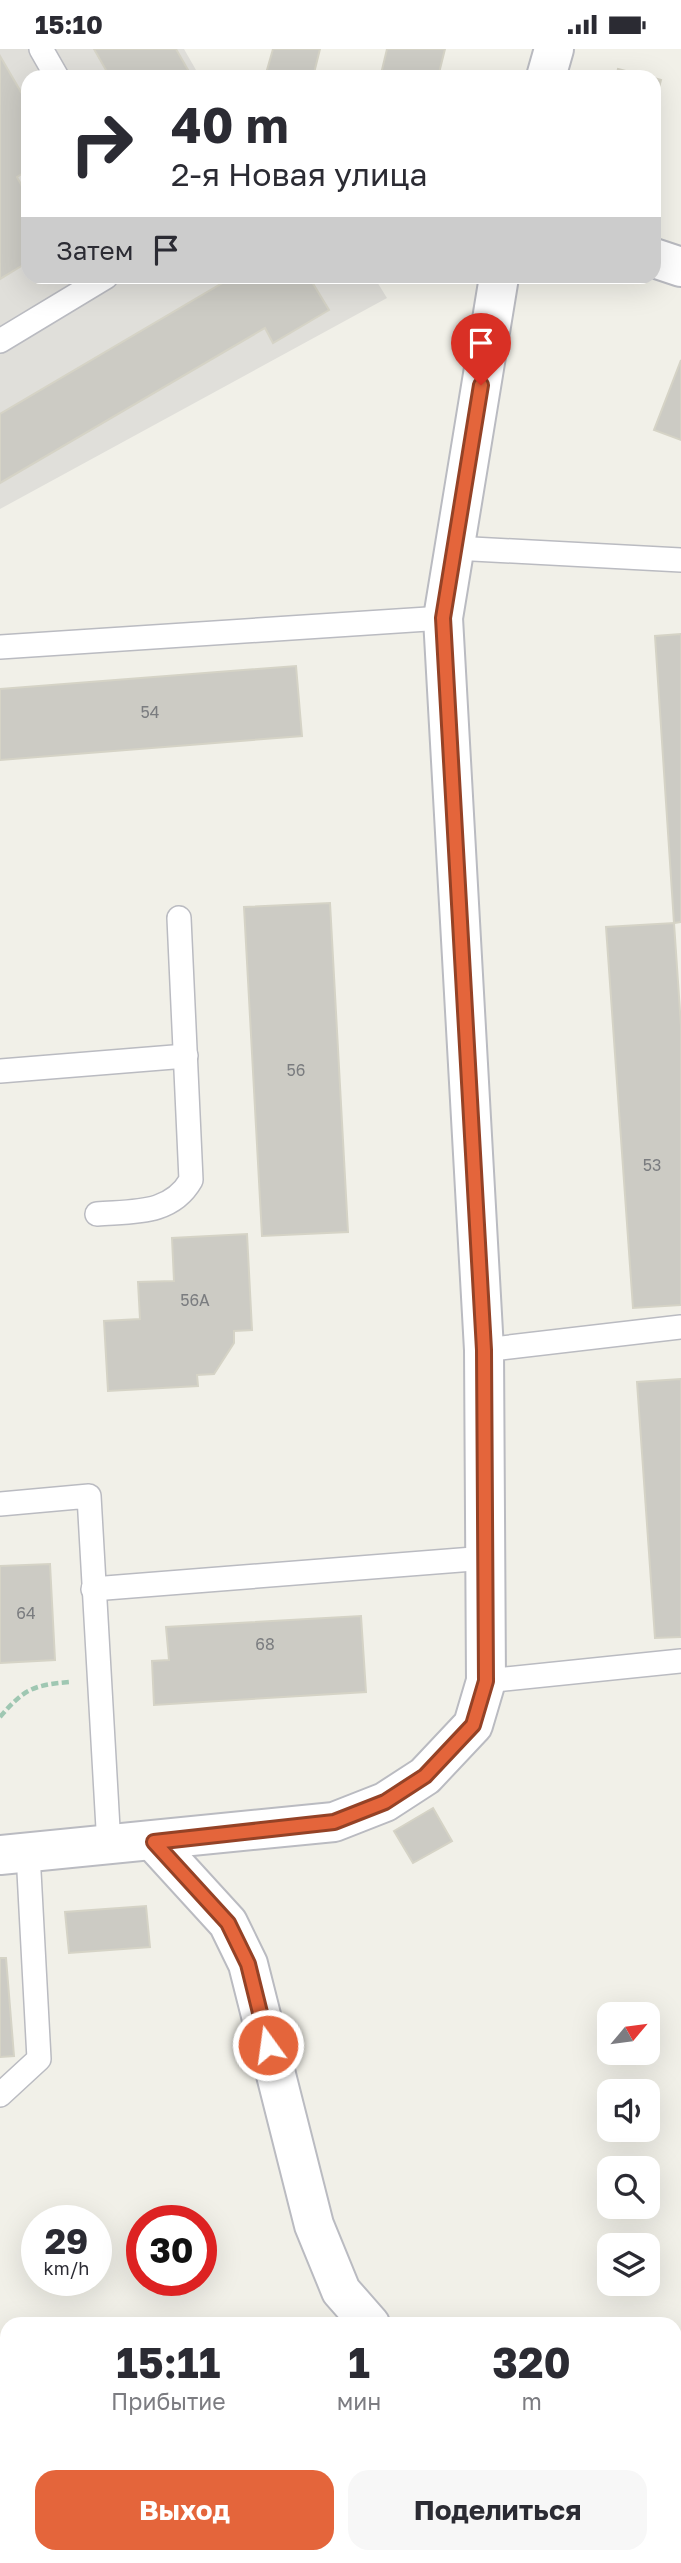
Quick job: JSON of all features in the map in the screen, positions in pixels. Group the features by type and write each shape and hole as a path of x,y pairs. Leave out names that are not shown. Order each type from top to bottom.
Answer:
{"street":[{"path":"548,70 554,49"},
{"path":"661,260 681,267"},
{"path":"14,1854 334,1822 385,1802 425,1776 473,1725 486,1681 484,1350 443,618 498,284"},
{"path":"154,1842 228,1923 248,1964 314,2225 341,2291 364,2317"}],"lane":[{"path":"41,49 53,70"},
{"path":"0,341 94,284"},
{"path":"454,548 681,560"},
{"path":"0,647 443,618"},
{"path":"97,1214 154,1209 171,1203 184,1192 191,1180 179,918"},
{"path":"0,1071 186,1056"},
{"path":"484,1350 681,1327"},
{"path":"0,1504 89,1496 109,1846"},
{"path":"93,1589 486,1558"},
{"path":"486,1681 681,1661"},
{"path":"0,2095 39,2059 14,1854"}],"path":[{"path":"0,1717 21,1693 43,1684 99,1679"}],"shaded area":[{"path":"0,49 184,49 196,70 21,70 21,284 378,284 387,298 0,509"}],"building":[{"path":"94,49 176,49 188,70 106,70"},
{"path":"273,49 320,49 315,70 267,70"},
{"path":"387,49 445,49 440,70 382,70"},
{"path":"0,56 21,92 21,174 17,177 21,184 21,266 0,279"},
{"path":"221,284 313,284 329,310 273,343 265,328 0,483 0,414"},
{"path":"681,360 681,440 654,430"},
{"path":"681,634 681,922 674,923 655,636"},
{"path":"296,666 302,736 0,760 0,689"},
{"path":"330,903 348,1232 262,1236 244,907"},
{"path":"674,923 681,1026 681,1305 633,1308 606,927"},
{"path":"247,1234 252,1330 234,1331 234,1343 214,1374 197,1375 198,1386 108,1391 104,1321 140,1319 138,1282 174,1281 172,1238"},
{"path":"681,1379 681,1637 655,1638 637,1382"},
{"path":"50,1564 55,1660 0,1663 0,1566"},
{"path":"361,1616 366,1692 154,1705 152,1661 169,1660 166,1627"},
{"path":"433,1808 452,1841 413,1863 394,1831"},
{"path":"146,1906 150,1947 69,1953 65,1912"},
{"path":"0,1958 6,1958 14,2056 0,2057"}],"route":[{"path":"268,2045 248,1964 228,1923 154,1842 334,1822 385,1802 425,1776 473,1725 486,1681 484,1350 443,618 481,385"}]}
